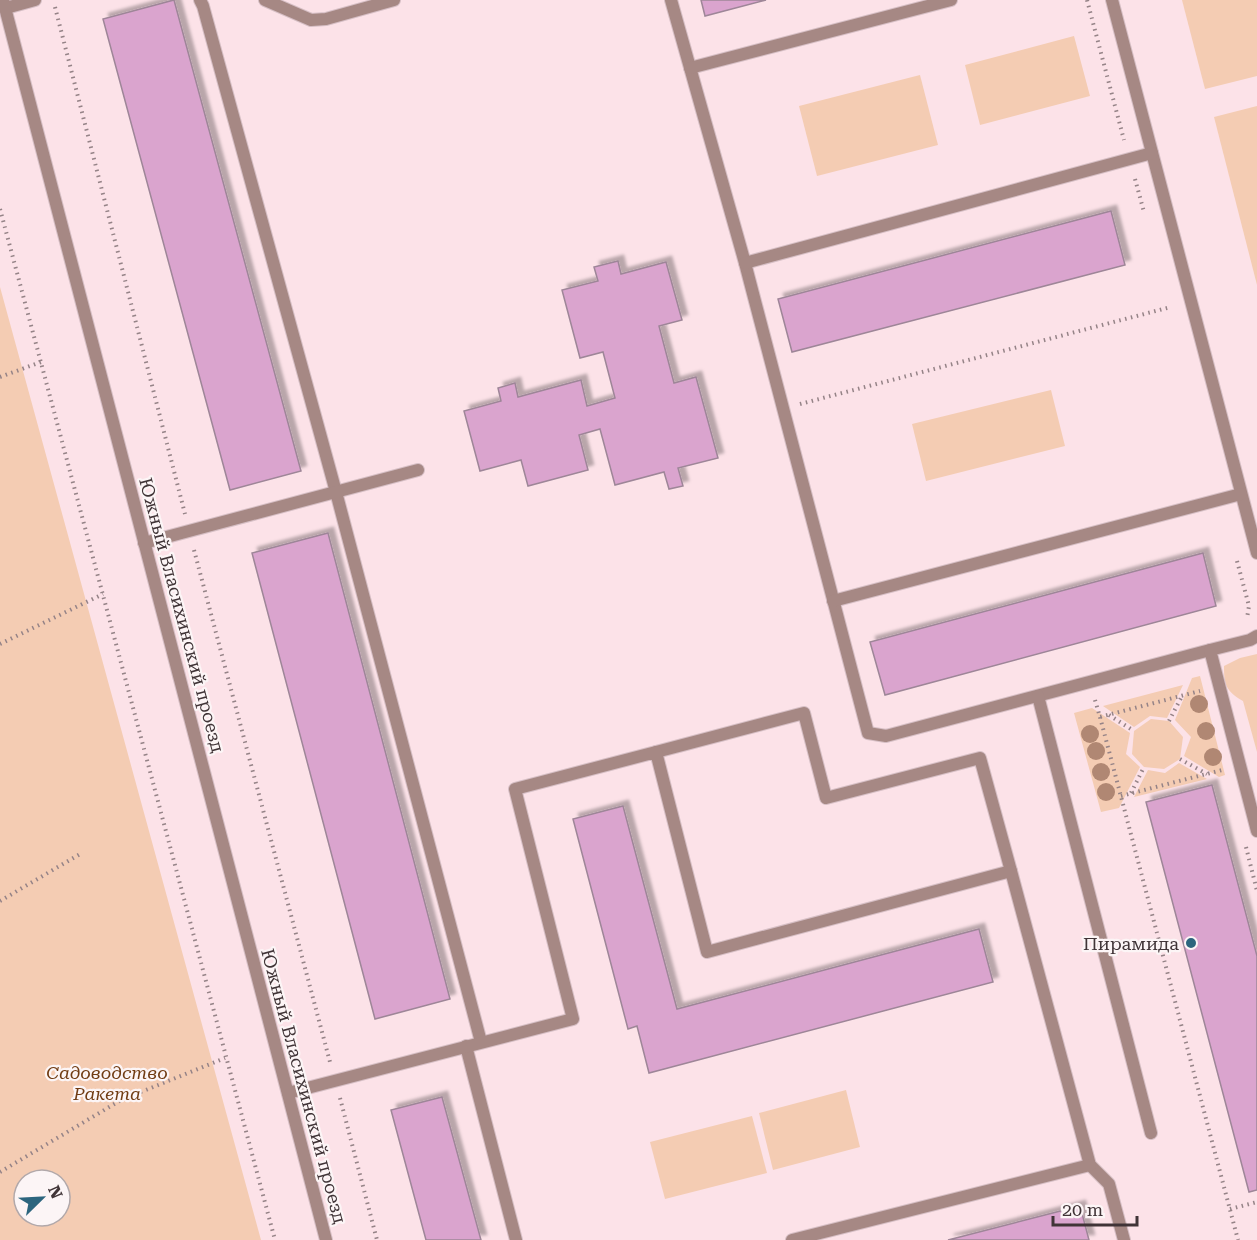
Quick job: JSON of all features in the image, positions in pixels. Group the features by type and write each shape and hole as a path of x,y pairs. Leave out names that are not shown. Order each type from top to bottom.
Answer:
{"street":[{"path":"5,4 35,0"},
{"path":"200,0 336,492 481,1042"},
{"path":"265,0 311,20 326,19 394,0"},
{"path":"671,0 745,263 868,733 886,736 1257,636"},
{"path":"690,69 951,0"},
{"path":"1112,0 1257,553"},
{"name":"Южный Власихинский проезд","path":"5,4 326,1240"},
{"path":"745,263 1152,153"},
{"path":"144,543 418,470"},
{"path":"833,601 1241,494"},
{"path":"1210,650 1257,831"},
{"path":"1038,696 1151,1133"},
{"path":"288,1093 573,1019 514,789 804,713 826,798 980,758 1090,1165 1109,1184 1124,1240"},
{"path":"656,752 706,952 1011,871"},
{"path":"466,1046 516,1240"},
{"path":"792,1240 1090,1165"}],"path":[{"path":"53,0 189,531 377,1240"},
{"path":"0,209 275,1240"},
{"path":"800,404 1171,307"},
{"path":"0,377 41,362"},
{"path":"0,644 103,594"},
{"path":"1090,681 1238,1240"},
{"path":"1100,717 1205,689"},
{"path":"1169,721 1182,696"},
{"path":"1109,715 1134,731"},
{"path":"1180,759 1207,774"},
{"path":"1131,794 1144,767"},
{"path":"1121,796 1226,769"},
{"path":"0,901 80,854"},
{"path":"0,1172 121,1100 225,1058"},
{"path":"1230,1209 1257,1202"}],"green space":[{"path":"1182,0 1257,0 1257,76 1205,89"},
{"path":"1074,36 1090,96 980,125 965,65"},
{"path":"920,75 938,145 817,176 799,106"},
{"path":"1257,106 1257,285 1214,117"},
{"name":"Садоводство Ракета","path":"0,287 261,1240 0,1240"},
{"path":"1051,390 1065,446 926,481 912,424"},
{"path":"1257,654 1257,752 1243,701 1227,687 1224,666 1240,658"},
{"path":"1200,676 1225,775 1219,777 1184,756 1191,737 1175,720 1192,678"},
{"path":"1183,685 1167,718 1150,716 1134,727 1103,706"},
{"path":"1092,708 1130,733 1126,754 1140,767 1119,808 1101,812 1074,713"},
{"path":"1151,719 1169,721 1183,737 1180,759 1164,769 1144,767 1132,754 1134,731"},
{"path":"1179,763 1207,779 1134,797 1148,770 1165,773"},
{"path":"846,1090 860,1147 773,1170 759,1113"},
{"path":"752,1116 767,1173 665,1199 650,1142"}],"building":[{"path":"174,0 301,471 230,490 103,19"},
{"path":"701,0 766,0 705,16"},
{"path":"1111,211 1125,265 792,352 778,299"},
{"path":"618,261 621,274 666,262 682,320 659,326 674,383 696,377 718,458 678,468 683,486 669,489 664,472 615,485 600,429 579,435 588,470 528,486 521,460 480,471 464,411 501,401 498,388 515,383 518,397 581,380 587,406 615,398 603,352 580,358 562,290 598,281 594,267"},
{"path":"328,533 450,999 375,1019 252,553"},
{"path":"1203,553 1216,606 885,695 870,642"},
{"path":"1212,785 1257,956 1257,1190 1249,1192 1146,802"},
{"path":"623,806 677,1009 979,929 993,982 649,1073 637,1026 628,1029 573,819"},
{"path":"442,1097 481,1240 426,1240 391,1110"},
{"path":"1080,1206 1089,1240 948,1240"}],"place":[{"name":"Пирамида","path":"1191,943"}]}
